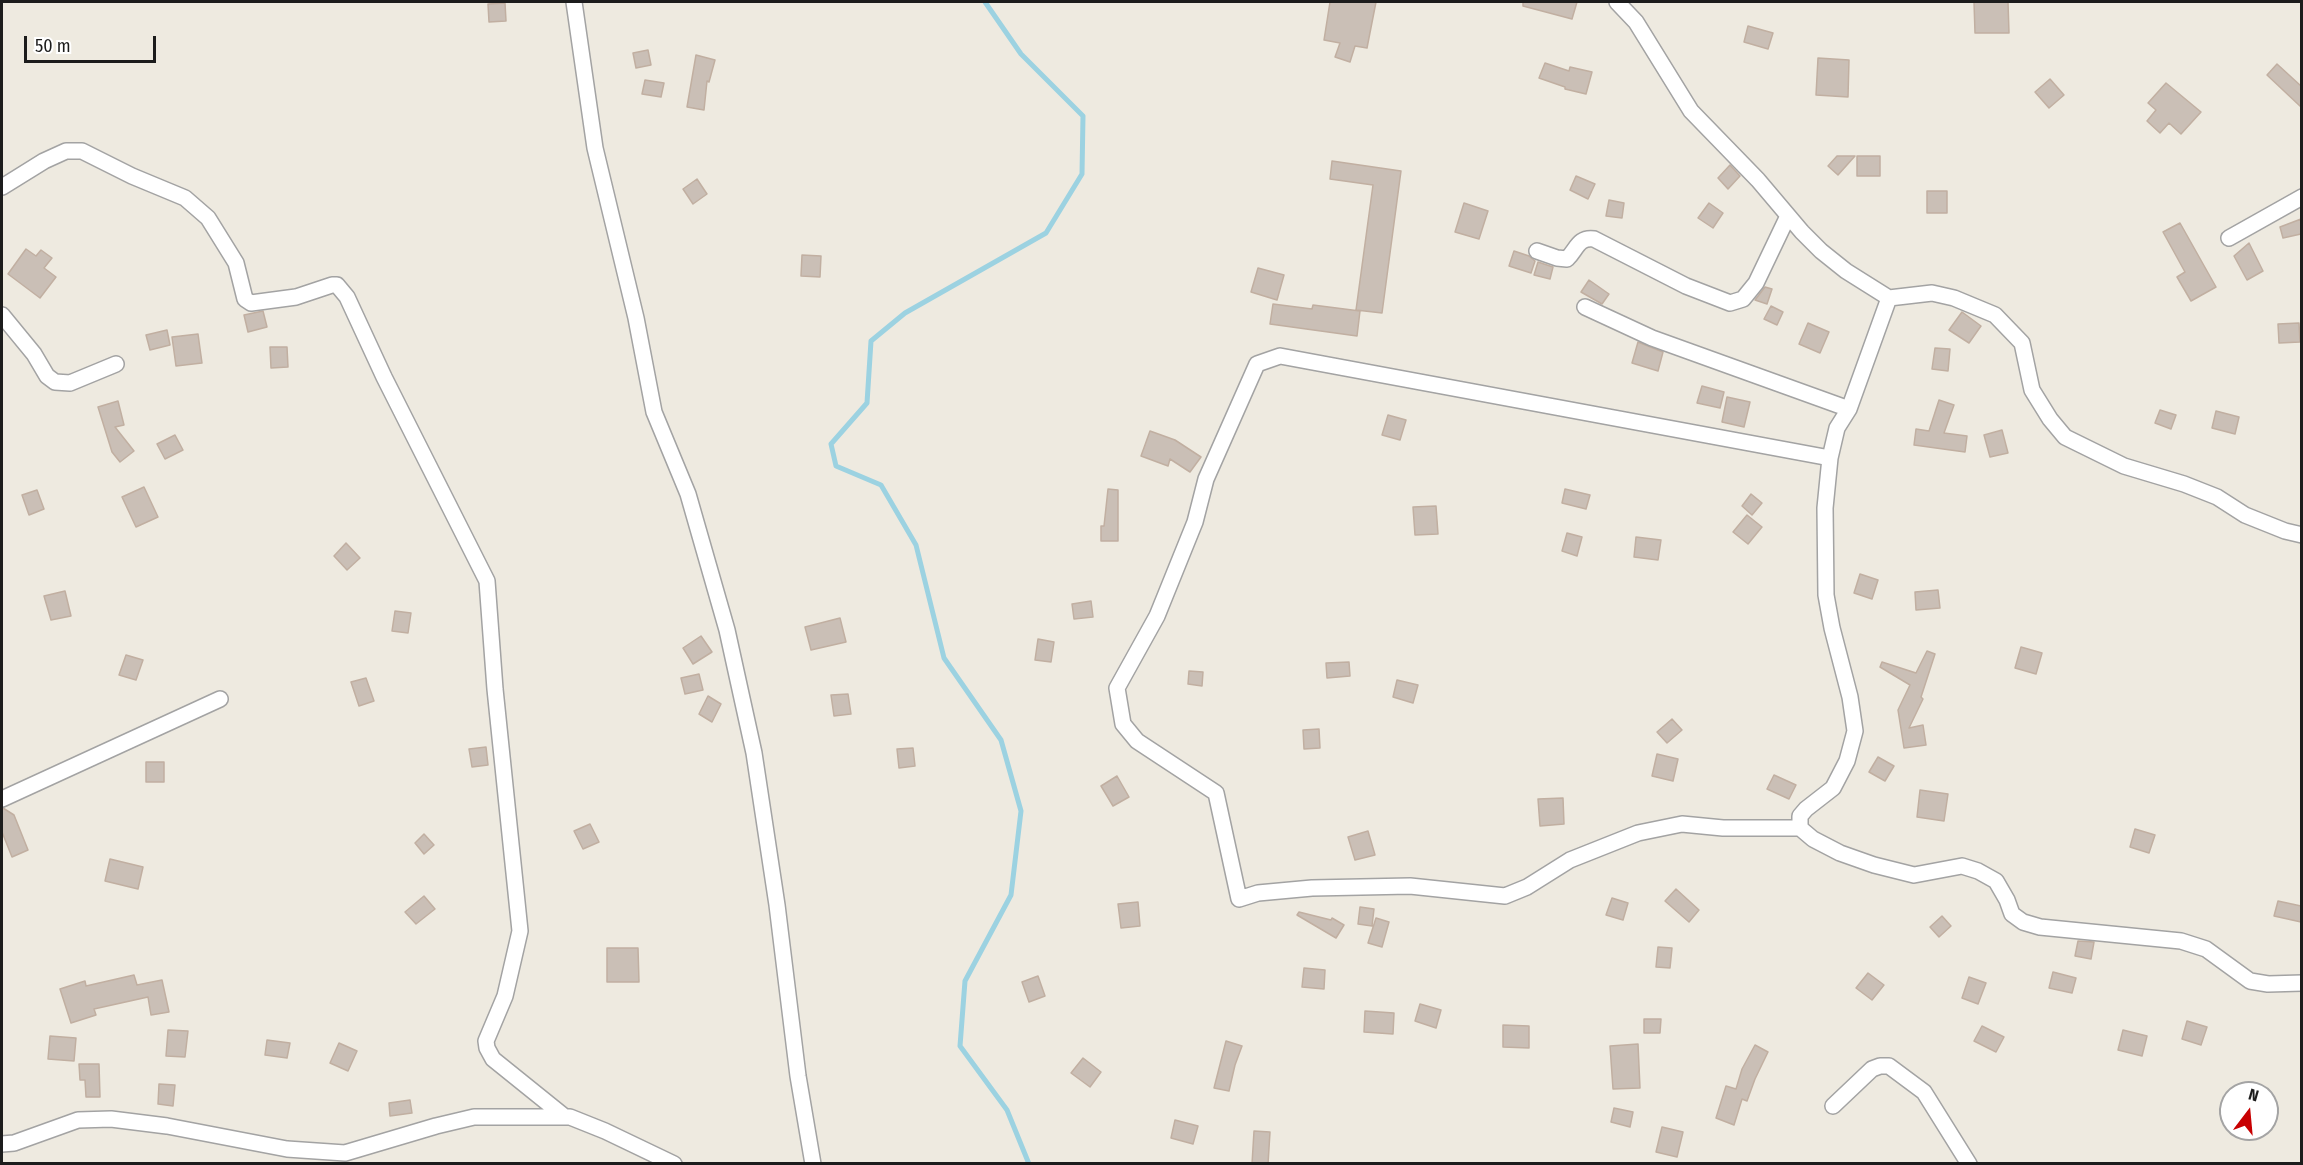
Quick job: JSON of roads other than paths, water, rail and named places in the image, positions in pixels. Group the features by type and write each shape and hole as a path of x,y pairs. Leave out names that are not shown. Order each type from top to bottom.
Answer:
{"street":[{"path":"574,2 595,148 636,318 654,412 691,505 727,630 754,753 779,917 798,1076 813,1164"},
{"path":"1617,2 1636,22 1691,111 1758,180 1821,251 1846,271 1890,298 1932,293 1954,298 1995,315 2022,343 2032,390 2050,419 2065,437 2124,466 2184,484 2217,497 2245,515 2301,535"},
{"path":"2,187 44,160 66,152 82,151 132,176 185,198 208,218 236,263 245,299 251,303 296,297 332,285 337,285 347,297 384,377 487,581 496,700 520,930 508,987 488,1035 487,1048 493,1059 566,1117 605,1131 674,1164"},
{"path":"2229,238 2301,197"},
{"path":"1537,251 1567,259 1578,243 1586,238 1594,239 1686,286 1730,303 1743,299 1756,283 1788,216"},
{"path":"1800,828 1800,816 1833,788 1847,760 1855,731 1850,697 1826,595 1826,508 1830,458 1837,428 1848,409 1890,298"},
{"path":"1585,307 1652,338 1848,409"},
{"path":"2,315 34,354 47,376 55,382 70,383 116,364"},
{"path":"1830,458 1281,356 1257,364 1206,479 1195,522 1157,616 1117,688 1123,724 1137,741 1216,793 1239,899 1258,893 1312,888 1410,886 1505,896 1527,887 1570,861 1638,833 1682,824 1723,828 1800,828 1813,839 1840,853 1874,865 1914,875 1962,866 1978,871 1996,881 2012,914 2023,922 2040,927 2181,941 2206,949 2250,981 2268,984 2301,983"},
{"path":"2,799 220,699"},
{"path":"1833,1106 1872,1070 1880,1065 1889,1066 1924,1092 1969,1164"},
{"path":"2,1144 14,1143 78,1120 111,1119 167,1126 287,1149 345,1153 474,1117 566,1117"}],"waterway":[{"path":"985,2 1021,54 1083,116 1082,174 1046,233 905,313 871,341 867,403 831,444 836,466 881,485 916,545 944,658 1001,740 1021,811 1011,895 965,981 960,1046 1007,1110 1029,1164"}]}
